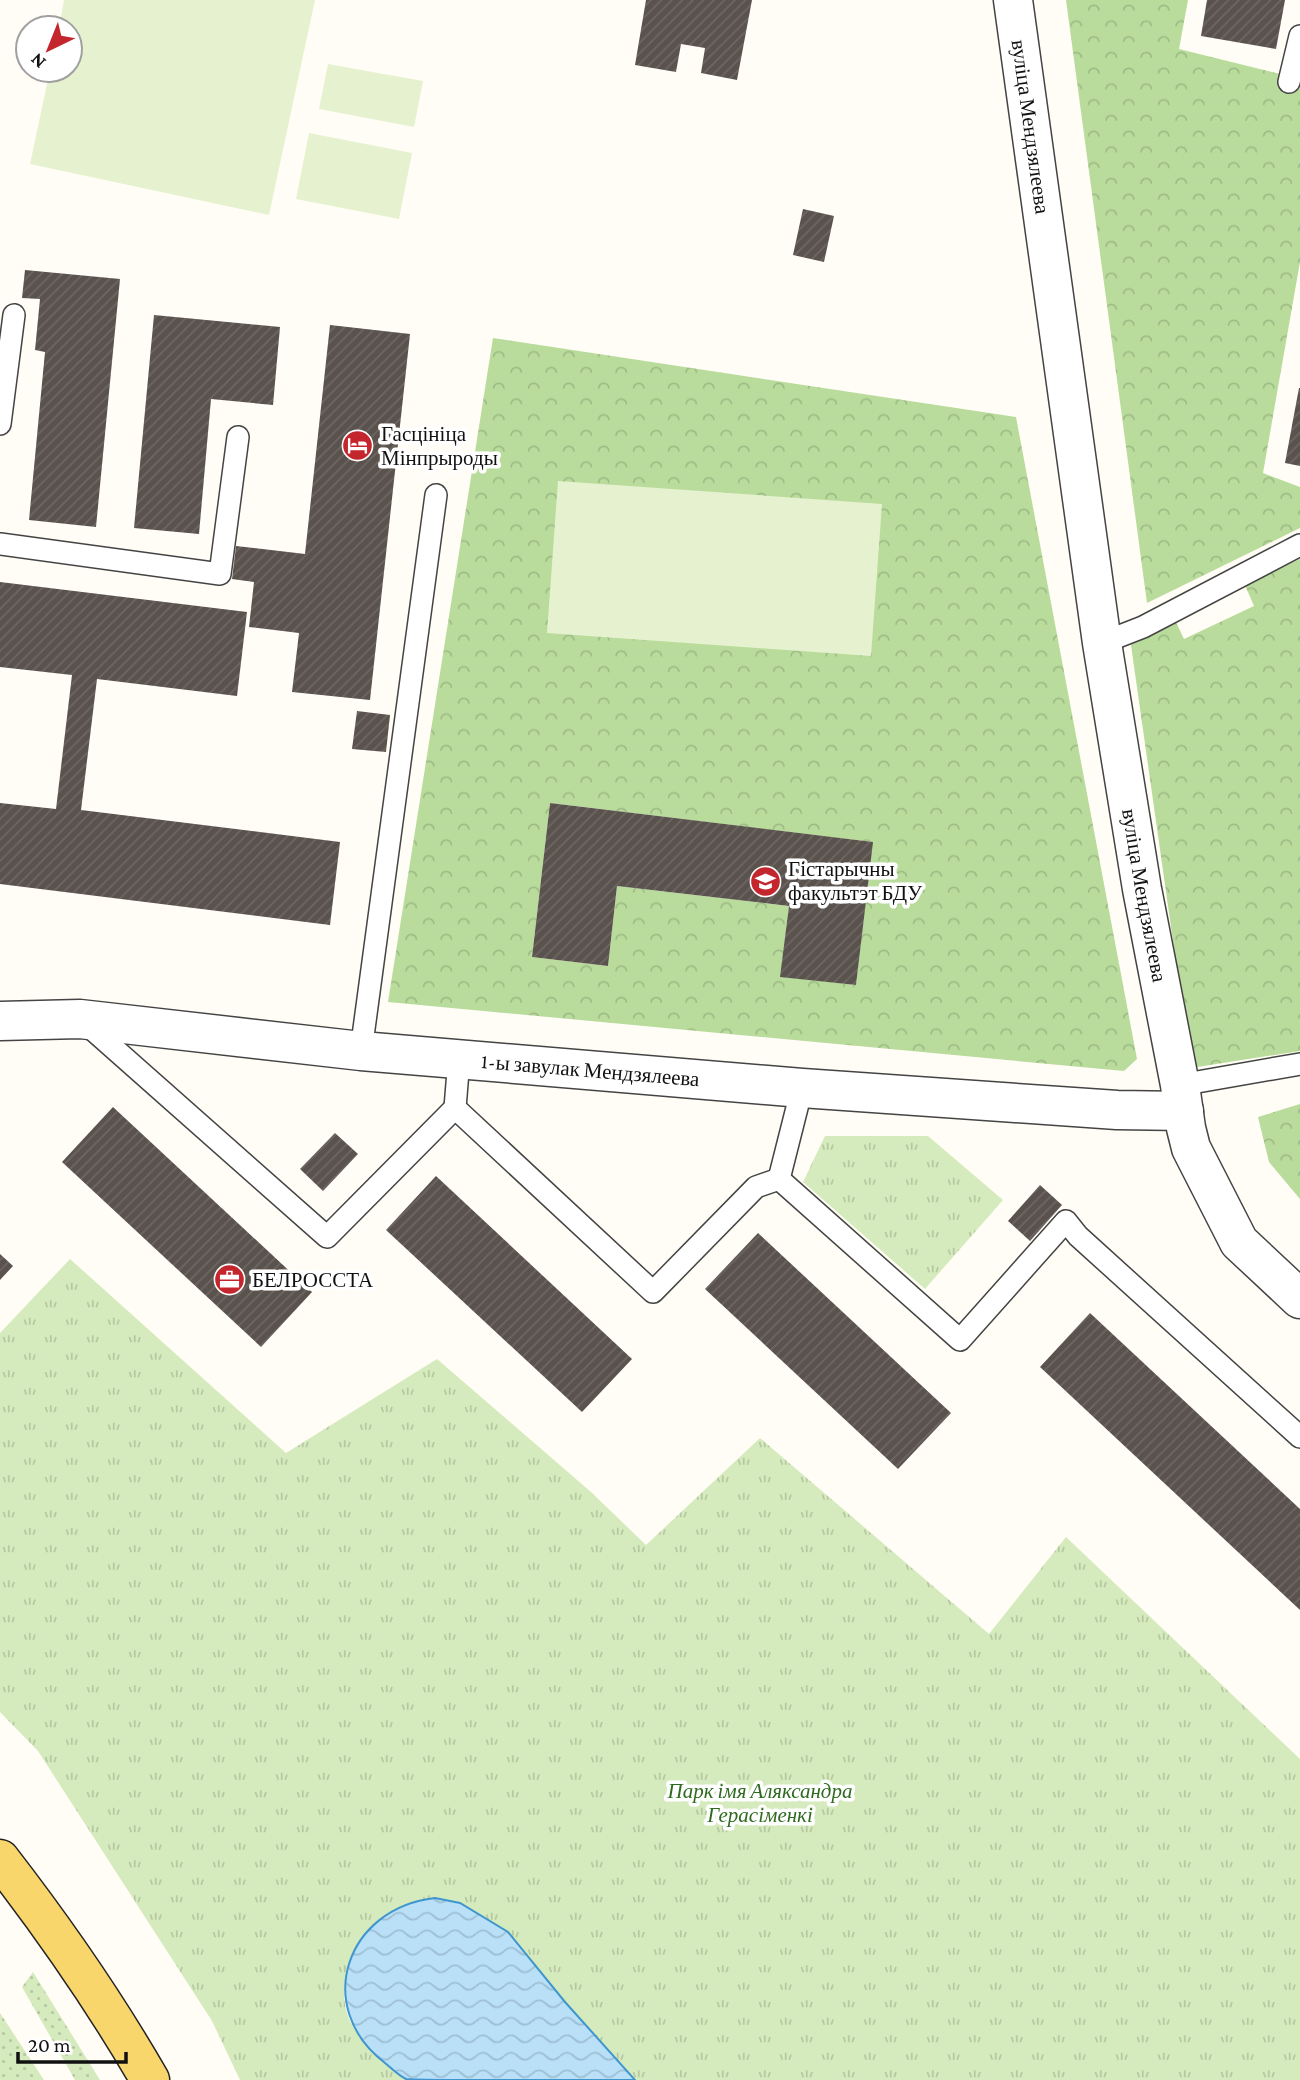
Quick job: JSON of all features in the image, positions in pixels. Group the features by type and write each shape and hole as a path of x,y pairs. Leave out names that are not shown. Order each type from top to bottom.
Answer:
{"main road":[{"path":"0,1859 48,1920 112,2013 150,2080"}],"street":[{"name":"вуліца Мендзялеева","path":"1013,0 1102,643 1142,889 1191,1148 1239,1242 1300,1299"},
{"name":"1-ы завулак Мендзялеева","path":"0,1021 80,1019 361,1051 802,1088 1117,1110 1182,1098"}],"lane":[{"path":"1289,82 1300,36"},
{"path":"0,424 15,315"},
{"path":"0,544 220,574 239,437"},
{"path":"361,1051 436,495"},
{"path":"1102,643 1143,627 1300,545"},
{"path":"80,1019 327,1237 455,1108 459,1059"},
{"path":"1182,1098 1300,1064"},
{"path":"779,1179 802,1088"},
{"path":"455,1108 653,1292 757,1187 779,1179"},
{"path":"779,1179 960,1340 1066,1222 1078,1236 1300,1437"}],"green space":[{"path":"64,0 315,0 269,215 30,164 47,84 84,84 84,14 62,14"},
{"path":"1066,0 1188,0 1179,49 1300,79 1300,262 1263,473 1300,487 1300,528 1147,603"},
{"path":"328,64 423,81 414,127 319,109"},
{"path":"309,133 412,153 399,219 296,199"},
{"path":"493,338 1016,417 1137,1059 1124,1071 388,1002","holes":["550,803 872,842 856,985 781,976 789,906 617,886 608,966 532,957"]},
{"path":"558,481 882,504 871,656 547,633"},
{"path":"1300,559 1300,1051 1191,1068 1130,638 1173,616 1184,639 1254,606 1245,585"},
{"path":"1300,1104 1300,1199 1269,1162 1258,1117"},
{"path":"825,1136 928,1136 1003,1200 925,1289 803,1182"},
{"name":"Парк імя Аляксандра Герасіменкі","path":"70,1259 286,1453 437,1359 591,1492 646,1545 760,1438 989,1634 1066,1537 1300,1759 1300,2080 635,2080 565,2002 508,1932 377,1921 360,1942 348,1968 344,1995 346,2008 360,2037 407,2080 240,2080 212,2021 38,1751 0,1712 0,1333"},
{"path":"33,1972 100,2080 75,2080 22,1987"},
{"path":"0,2013 44,2080 0,2080"}],"water":[{"path":"435,1898 460,1903 508,1932 565,2002 635,2080 406,2079 385,2063 363,2040 350,2015 345,1989 349,1963 361,1940 379,1920 404,1906"}],"building":[{"path":"646,0 752,0 737,80 701,73 705,48 681,44 676,72 635,65"},
{"path":"1207,0 1285,0 1276,49 1201,36"},
{"path":"803,209 834,216 824,262 793,255"},
{"path":"25,270 120,279 96,527 29,520 45,352 35,350 40,299 22,298"},
{"path":"154,315 280,327 273,405 211,399 199,534 134,528"},
{"name":"Гасцініца Мінпрыроды","path":"330,325 410,334 370,700 292,692 299,633 249,627 254,582 232,579 236,546 305,554"},
{"path":"1300,388 1300,466 1285,463"},
{"path":"0,582 247,612 237,696 97,679 81,810 340,842 330,925 0,884 0,803 56,809 72,675 0,667"},
{"path":"357,711 390,715 386,752 352,749"},
{"path":"550,803 873,842 856,985 780,977 789,906 617,886 608,966 532,957"},
{"path":"113,1107 312,1292 261,1347 62,1162"},
{"path":"335,1133 358,1154 323,1191 300,1169"},
{"path":"436,1176 632,1359 582,1412 386,1230"},
{"path":"1040,1185 1062,1205 1030,1241 1008,1221"},
{"path":"758,1233 951,1413 898,1469 705,1289"},
{"path":"0,1254 13,1266 0,1280"},
{"path":"1090,1313 1300,1509 1300,1610 1040,1367"}],"place":[{"name":"Гасцініца Мінпрыроды","path":"358,446"},
{"name":"Гістарычны факультэт БДУ","path":"765,881"},
{"name":"БЕЛРОССТА","path":"229,1280"}]}
